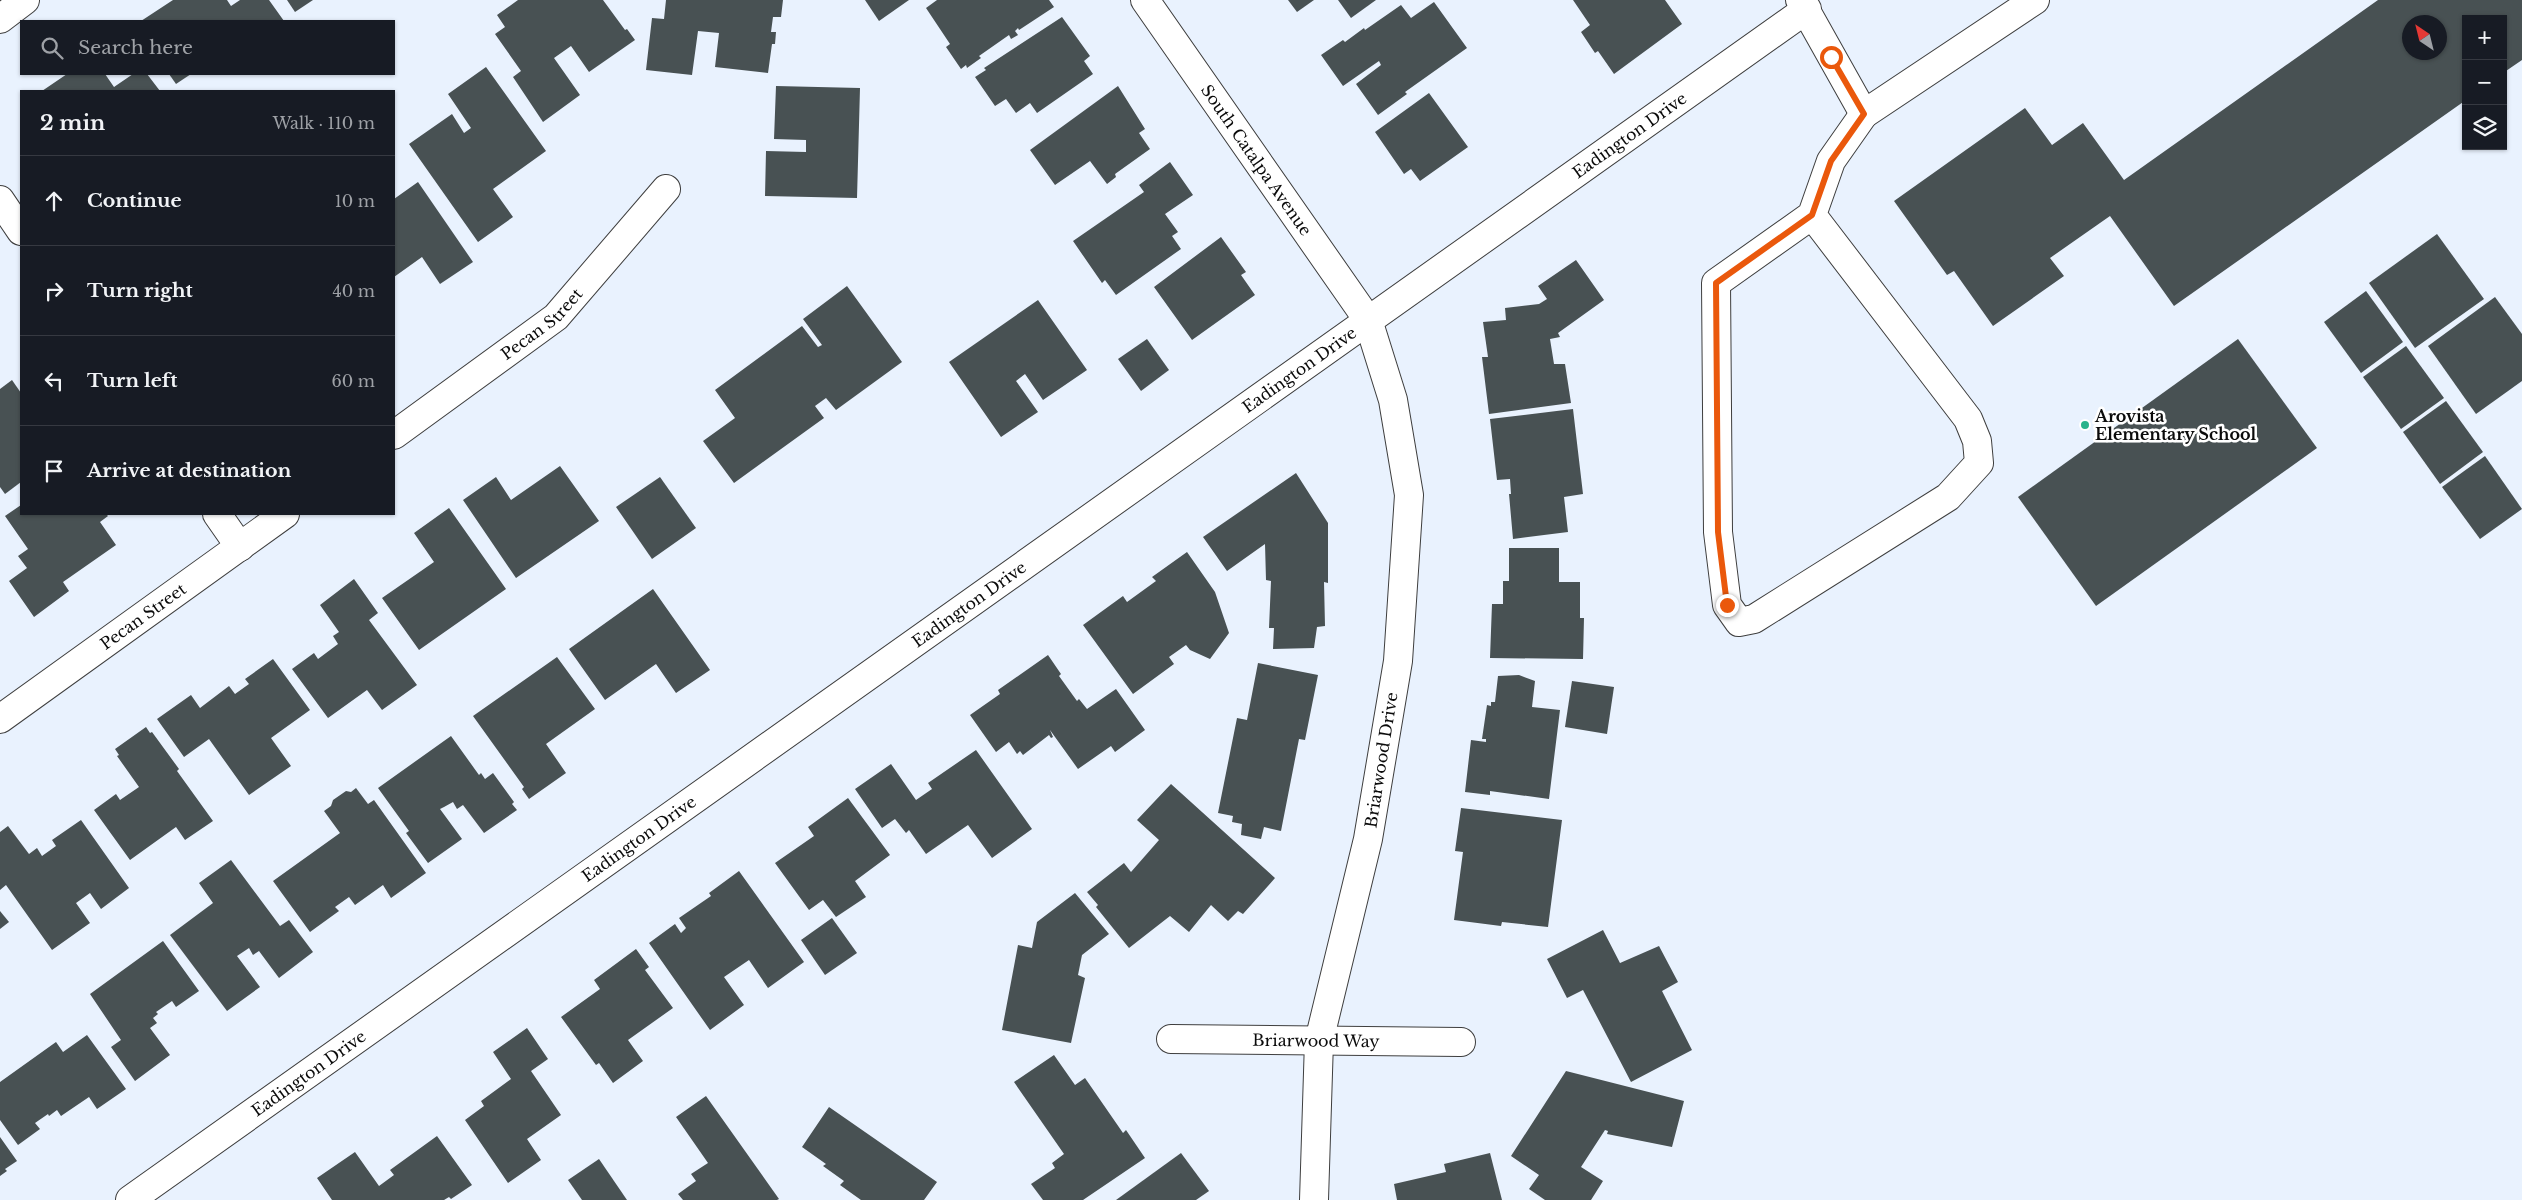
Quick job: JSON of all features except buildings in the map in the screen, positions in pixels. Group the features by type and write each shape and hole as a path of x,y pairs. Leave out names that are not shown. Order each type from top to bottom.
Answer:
{"street":[{"path":"0,19 25,0"},
{"name":"South Catalpa Avenue","path":"1145,0 1368,320"},
{"path":"1812,215 1968,419 1977,441 1979,463 1948,497 1754,619 1739,622 1727,605 1718,532 1716,283 1812,215 1831,161 1864,114 2035,0"},
{"path":"1803,5 1864,114"},
{"name":"Eadington Drive","path":"130,1200 1368,320 1803,5"},
{"name":"Pecan Street","path":"395,434 556,317 666,189"},
{"path":"0,200 20,230"},
{"name":"Briarwood Drive","path":"1314,1200 1319,1041 1368,839 1398,660 1409,495 1394,400 1368,320"},
{"path":"219,515 240,546"},
{"name":"Pecan Street","path":"0,719 284,515"},
{"name":"Briarwood Way","path":"1171,1040 1461,1042"}],"place":[{"name":"Arovista Elementary School","path":"2085,425"}],"route":[{"path":"1727,605 1718,532 1716,283 1812,215 1831,161 1864,114 1831,57"}]}
